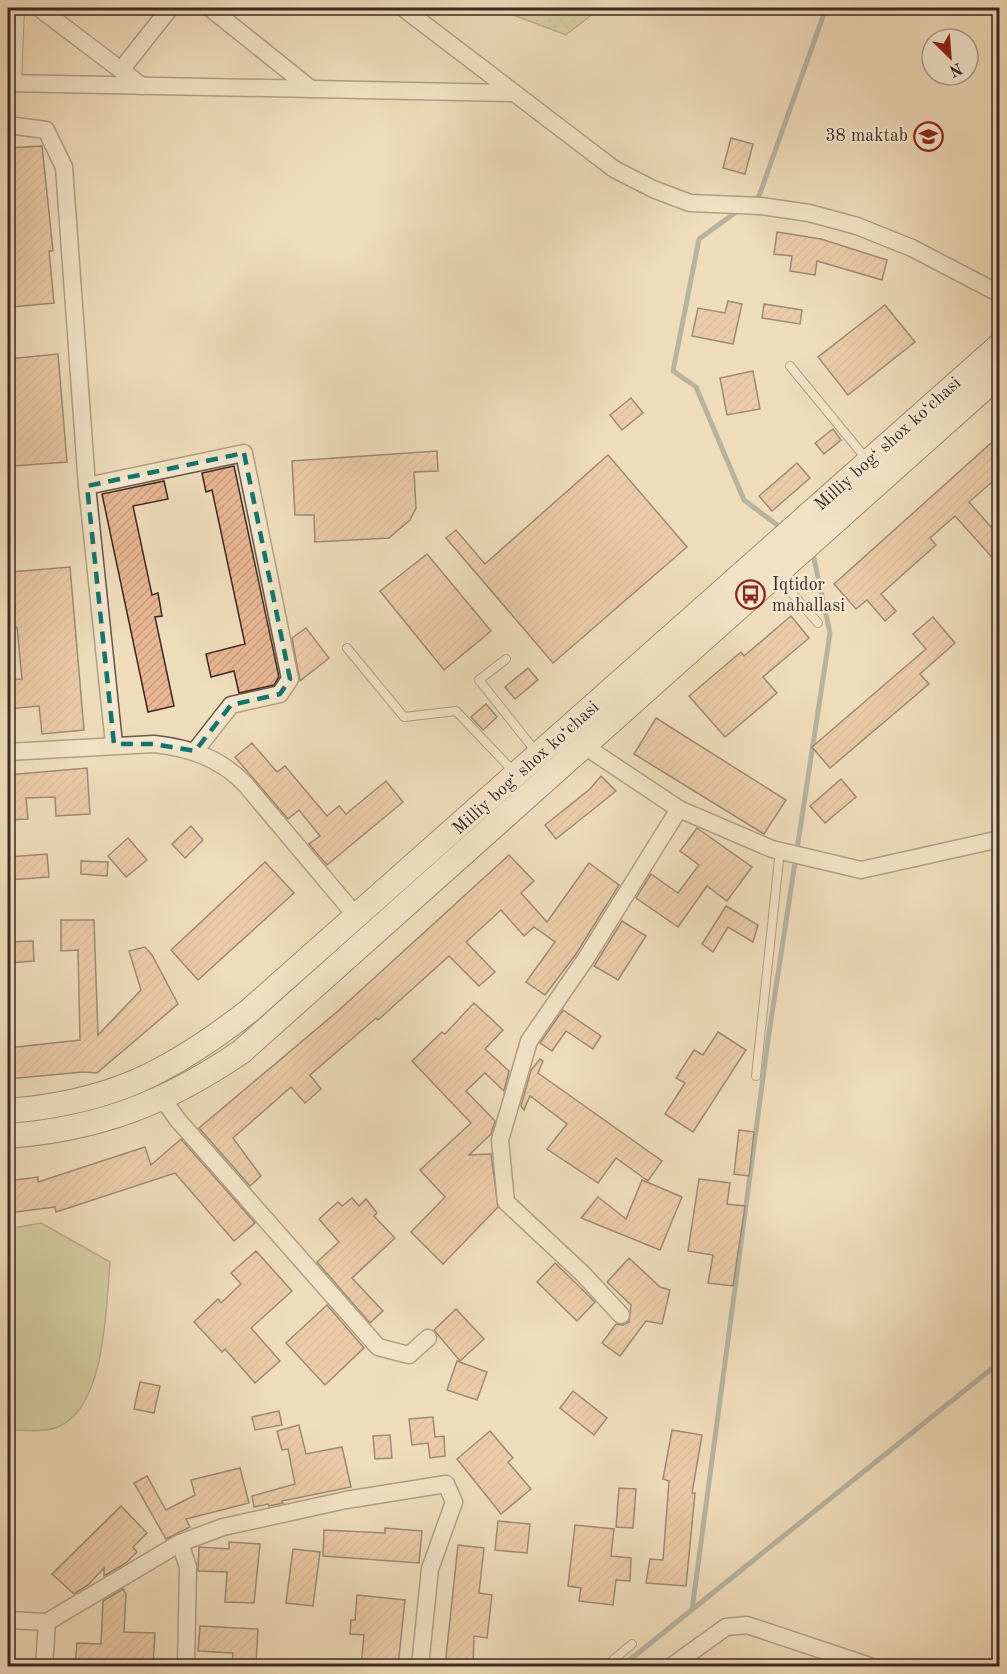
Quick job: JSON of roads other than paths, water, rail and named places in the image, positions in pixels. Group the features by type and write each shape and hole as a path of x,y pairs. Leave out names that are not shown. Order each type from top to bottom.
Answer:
{"main road":[{"name":"Milliy bog‘ shox ko‘chasi","path":"808,530 935,415 999,345"},
{"name":"Milliy bog‘ shox ko‘chasi","path":"8,1136 97,1122 163,1099 216,1069 265,1033 583,745 779,561 868,461 999,374"},
{"name":"Milliy bog‘ shox ko‘chasi","path":"8,1111 54,1107 97,1098 151,1077 177,1062 249,1011 539,756 779,561"}],"street":[{"path":"39,8 142,86"},
{"path":"121,70 170,8"},
{"path":"210,8 311,89"},
{"path":"403,8 614,169 653,189 690,203 761,206 809,213 857,226 912,248 999,294"},
{"path":"12,83 514,93"},
{"path":"8,125 46,130 64,167 87,486 114,744"},
{"path":"87,486 244,453 290,679 280,693 231,705 195,751"},
{"path":"8,752 114,744 154,744 195,751 234,773 357,917"},
{"path":"583,745 679,809 791,852 861,870 999,838"},
{"path":"621,1315 506,1202 500,1140 529,1041 585,960 679,809"},
{"path":"163,1099 177,1119 378,1347 409,1355 428,1338"},
{"path":"8,1620 47,1622 180,1543 223,1527 335,1502 446,1484 454,1502 430,1569 420,1666"},
{"path":"180,1543 188,1567 186,1666"},
{"path":"44,1666 47,1622"},
{"path":"672,1666 726,1627 747,1625 870,1666"}],"lane":[{"path":"12,83 20,8"},
{"path":"790,366 868,461"},
{"path":"779,561 818,623"},
{"path":"347,648 404,717 456,711 518,775"},
{"path":"506,659 479,680 539,756"},
{"path":"756,1076 791,852"},
{"path":"606,1666 632,1644"}],"waterway":[{"path":"751,202 759,196 826,8"},
{"path":"739,210 699,239 673,371 696,387 744,500 784,530"},
{"path":"692,1610 769,1033 830,633 813,554 810,551"},
{"path":"622,1666 1000,1362"}],"place":[{"name":"38 maktab","path":"929,136"},
{"name":"Iqtidor mahallasi","path":"751,595"}]}
